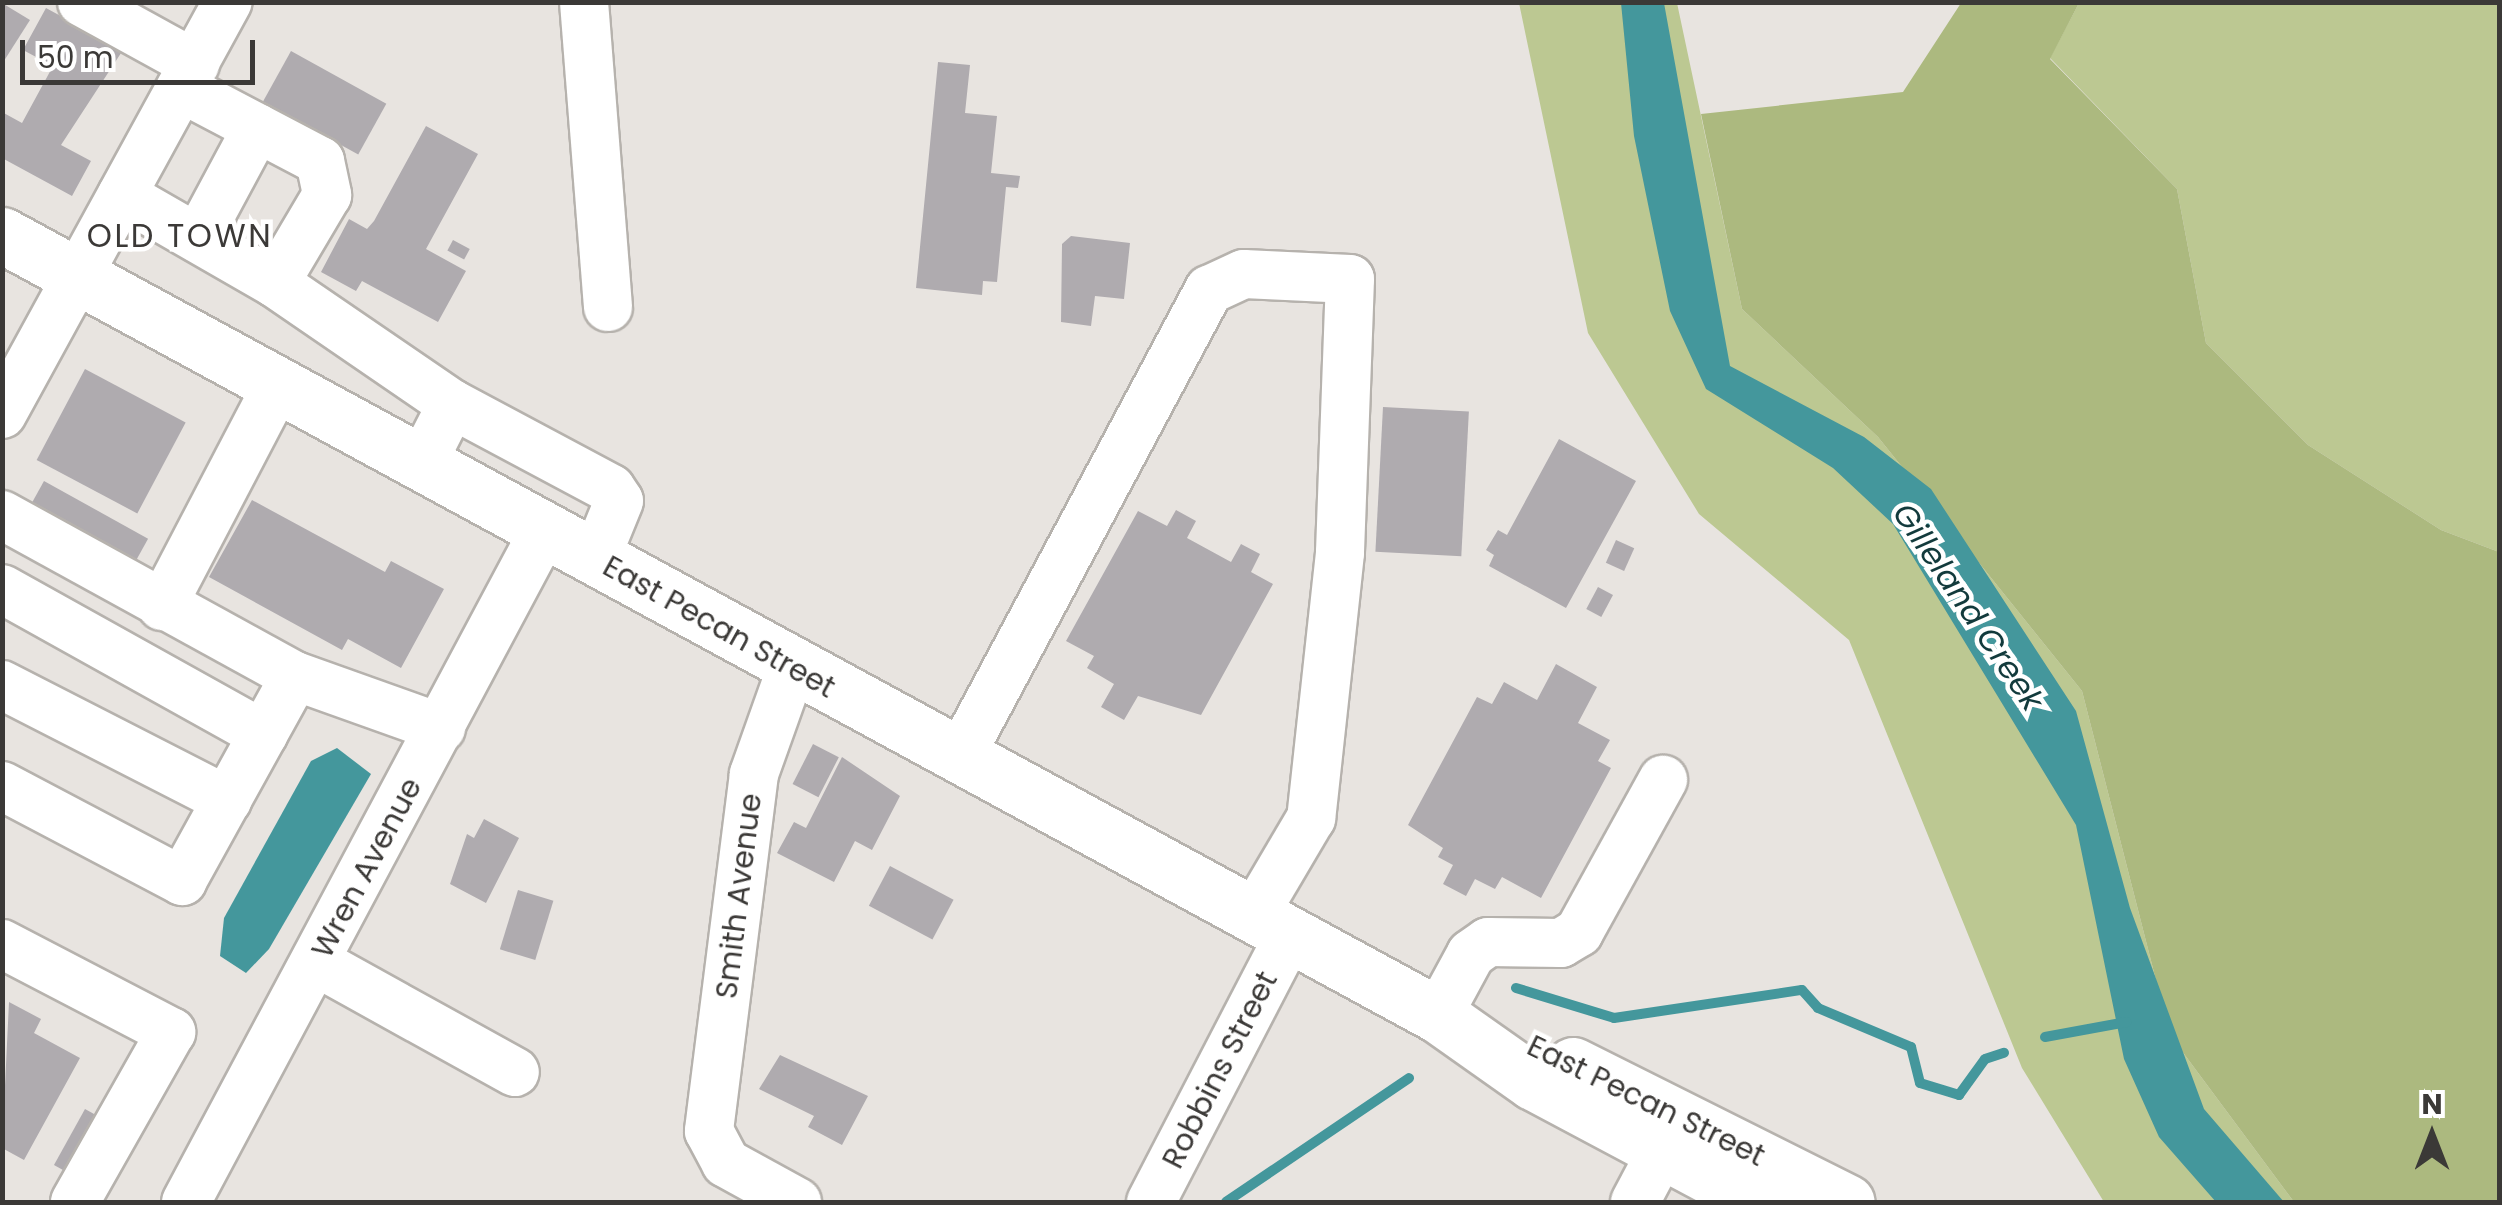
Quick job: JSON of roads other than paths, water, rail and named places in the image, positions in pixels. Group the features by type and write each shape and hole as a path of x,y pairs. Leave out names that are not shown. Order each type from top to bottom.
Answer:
{"main road":[{"name":"East Pecan Street","path":"2,235 1438,1016 1533,1082 1759,1202"},
{"name":"East Pecan Street","path":"1438,1016 1498,1030 1847,1202"}],"street":[{"path":"82,2 329,175 327,195 275,283"},
{"path":"2,414 228,2"},
{"path":"584,2 608,307"},
{"path":"198,238 257,128"},
{"path":"122,195 275,283 452,404 611,488 618,501 596,560"},
{"name":"Robbins Street","path":"959,758 1209,290 1244,274 1350,279 1340,553 1311,818 1270,928 1151,1202"},
{"path":"162,606 278,386"},
{"path":"421,464 452,404"},
{"path":"2,515 295,676 441,728"},
{"name":"Wren Avenue","path":"186,1202 318,963 544,532"},
{"path":"2,589 263,734"},
{"name":"Smith Avenue","path":"792,667 754,774 709,1131 726,1163 797,1202"},
{"path":"2,786 182,881 295,676"},
{"path":"2,685 227,800"},
{"path":"1438,1016 1471,954 1488,942 1561,943 1579,932 1662,780"},
{"path":"2,944 171,1032 76,1202"},
{"path":"318,963 515,1072"},
{"path":"1635,1202 1662,1151"}],"water":[{"name":"Gilleland Creek","path":"1621,3 1664,3 1730,366 1864,437 1931,489 2076,711 2130,908 2204,1109 2284,1202 2216,1202 2159,1137 2124,1059 2076,825 1893,524 1833,468 1706,389 1670,311 1634,136"},
{"path":"337,748 371,774 269,949 246,973 220,956 224,918 311,761"}],"waterway":[{"path":"1516,988 1614,1018 1802,990 1818,1008 1911,1047 1920,1083 1959,1095 1985,1059 2004,1053"},
{"path":"2045,1037 2127,1022"},
{"path":"1226,1202 1409,1078"}],"district":[{"name":"OLD TOWN","path":"180,236"}]}
